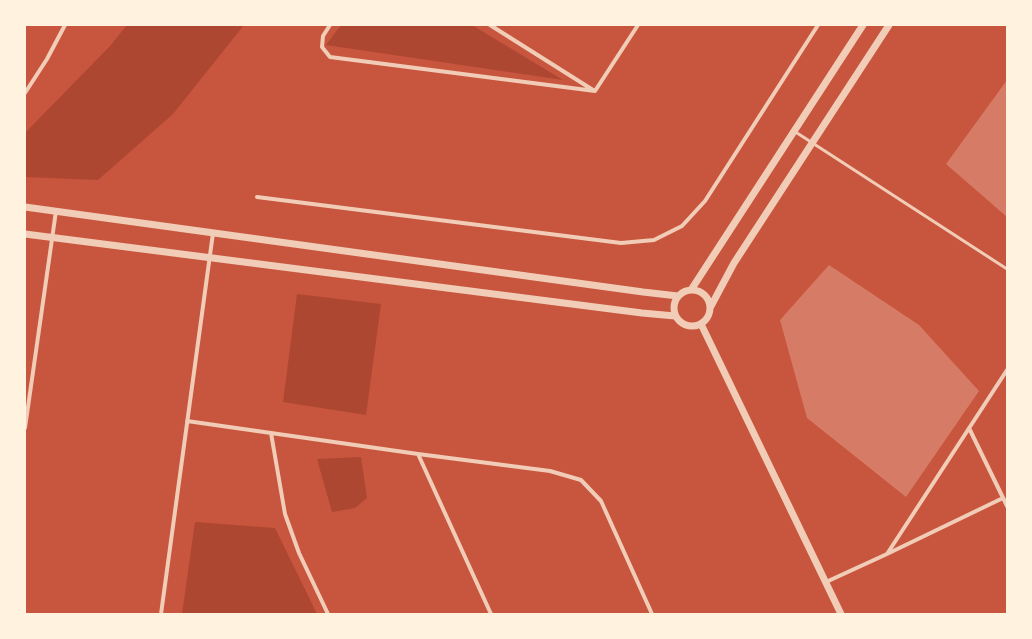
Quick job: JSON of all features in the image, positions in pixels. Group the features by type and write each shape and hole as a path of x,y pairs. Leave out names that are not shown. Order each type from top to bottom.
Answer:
{"street":[{"path":"25,92 47,59 65,25"},
{"path":"330,25 323,36 322,47 330,57 595,91"},
{"path":"490,25 595,91"},
{"path":"595,91 638,25"},
{"path":"257,197 621,243 654,240 682,226 705,201 818,25"},
{"path":"691,290 863,25"},
{"path":"710,308 708,300 704,295 700,292 691,290 678,296 673,310 679,322 685,325 693,327 705,321 710,308 734,264 889,25"},
{"path":"25,207 678,296"},
{"path":"25,428 27,401 56,211"},
{"path":"161,614 213,233"},
{"path":"25,234 675,316"},
{"path":"701,324 841,614"},
{"path":"887,554 1007,370"},
{"path":"187,421 550,471 581,480 601,501 652,614"},
{"path":"969,428 1007,506"},
{"path":"271,433 285,514 299,553 328,614"},
{"path":"418,454 491,614"},
{"path":"826,582 1004,498"}],"lane":[{"path":"794,131 1007,269"}],"shaded area":[{"path":"127,25 244,25 173,114 98,180 25,177 25,133 110,46"},
{"path":"341,25 472,25 563,80 326,45"},
{"path":"297,294 381,304 366,415 283,402"},
{"path":"361,457 367,498 355,508 332,512 317,459"},
{"path":"195,522 275,528 317,614 182,614"}],"building":[{"path":"1007,80 1007,217 946,164"},
{"path":"829,265 919,325 979,391 906,497 807,418 780,320"}]}
